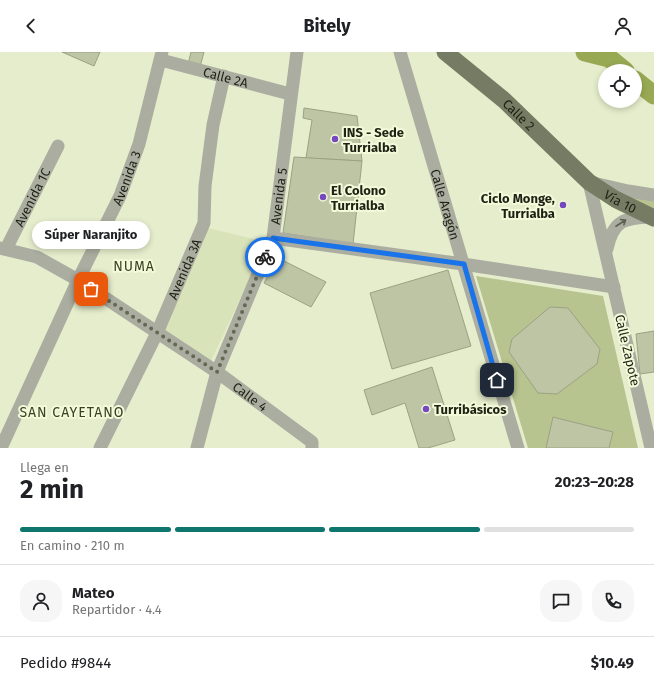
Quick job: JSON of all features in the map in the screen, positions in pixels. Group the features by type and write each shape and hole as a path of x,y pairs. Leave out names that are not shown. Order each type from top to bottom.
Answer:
{"main road":[{"name":"Calle 2","path":"446,52 504,101 589,182"},
{"name":"Vía 10","path":"589,182 615,199 654,216"}],"street":[{"name":"Avenida 5","path":"197,448 217,372 273,238 290,94 297,52"},
{"name":"Calle Aragón","path":"400,52 518,448"},
{"name":"Calle 2A","path":"161,56 224,76 290,94"},
{"name":"Avenida 3","path":"1,448 78,280 120,196 139,144 161,56"},
{"name":"Avenida 3A","path":"100,448 157,333 204,223 205,186 213,125 224,76"},
{"name":"Avenida 1C","path":"3,248 58,146"},
{"path":"589,182 654,195"},
{"name":"Calle Zapote","path":"589,182 650,431 651,448"},
{"name":"Calle Zapote","path":"606,251 610,235 616,226 624,220 654,216"},
{"path":"273,238 464,264 614,287"},
{"name":"Calle 4","path":"3,248 36,257 78,280 217,372 312,445"}],"shaded area":[{"path":"610,189 654,197 654,212"},
{"path":"208,228 267,242 211,361 164,329"},
{"path":"476,276 603,296 638,448 528,448"}],"building":[{"path":"62,52 100,52 94,66"},
{"path":"191,52 204,52 200,67 188,64"},
{"name":"INS - Sede Turrialba","path":"304,108 357,116 362,161 306,158 312,120 303,118"},
{"name":"El Colono Turrialba","path":"294,157 362,161 353,244 283,233"},
{"path":"278,258 326,282 311,307 264,283"},
{"path":"448,270 471,346 392,369 370,293"},
{"path":"550,307 568,308 600,349 597,364 557,394 538,393 509,352 512,339"},
{"path":"654,331 654,372 640,374 636,334"},
{"name":"Turribásicos","path":"432,367 455,440 428,448 419,448 405,403 372,415 364,390"},
{"path":"553,417 613,432 609,448 546,448"}],"waterway":[{"path":"585,52 609,58 616,64"},
{"path":"642,86 654,95"}],"way so far":[{"path":"91,289 217,372 265,257"}],"place":[{"name":"INS - Sede Turrialba","path":"335,139"},
{"name":"El Colono Turrialba","path":"323,197"},
{"name":"Ciclo Monge, Turrialba","path":"563,205"},
{"name":"Súper Naranjito","path":"91,289"},
{"name":"Turribásicos","path":"426,409"}],"district":[{"name":"NUMA","path":"134,266"},
{"name":"SAN CAYETANO","path":"72,412"}],"route":[{"path":"265,257 273,238 464,264 497,380"}]}
